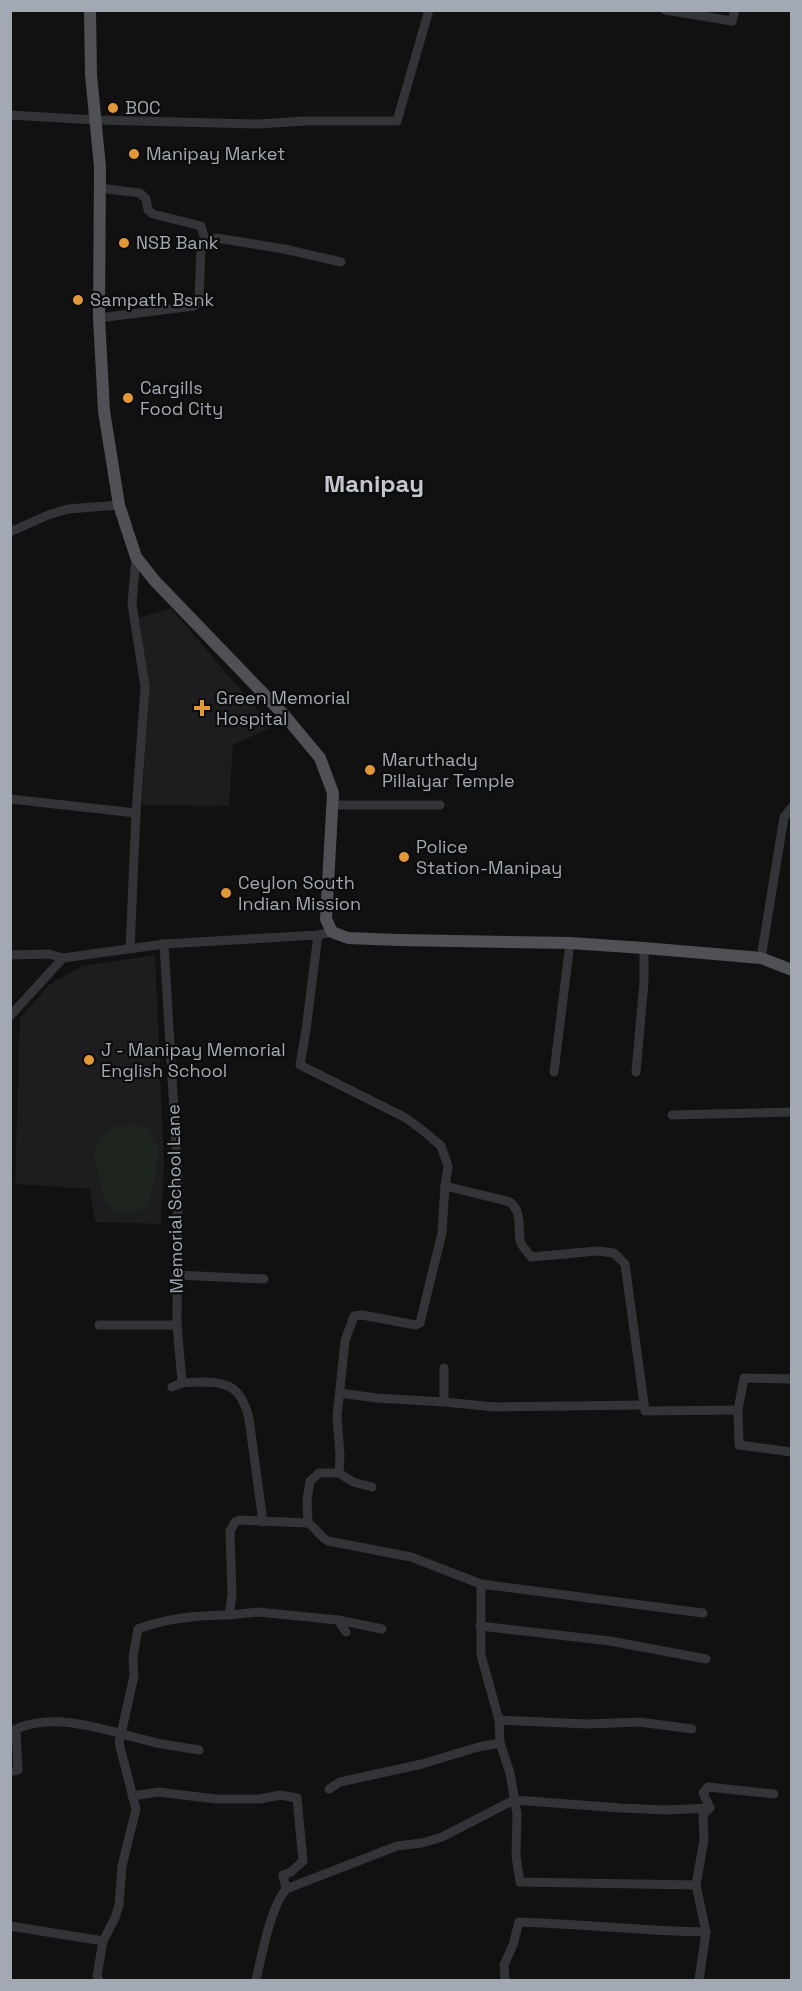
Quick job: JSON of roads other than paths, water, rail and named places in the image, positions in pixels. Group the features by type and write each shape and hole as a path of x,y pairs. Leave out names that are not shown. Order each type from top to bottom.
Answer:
{"main road":[{"path":"90,10 91,75 100,167 99,318 104,411 119,505 136,557 154,580 285,716 320,758 333,793 326,919 332,933 348,938 570,943 644,948 761,958 792,970"}],"street":[{"path":"10,115 96,120 258,124 305,121 397,121 429,10"},
{"path":"665,10 732,21 735,10"},
{"path":"99,188 140,193 146,199 148,210 153,214 201,226 205,240 201,248 198,301 194,306 99,318"},
{"path":"205,240 217,238 251,243 341,262"},
{"path":"10,532 48,515 69,509 119,505"},
{"path":"130,948 145,687 132,604 136,557"},
{"path":"10,799 136,813"},
{"path":"333,805 440,805"},
{"path":"761,958 784,817 792,807"},
{"path":"10,955 49,954 63,958 164,944 332,933"},
{"path":"318,935 300,1065 406,1118 441,1146 448,1166 442,1233 420,1323 362,1315 354,1316 350,1320 345,1341 337,1417 339,1473"},
{"path":"554,1072 570,943"},
{"name":"Memorial School Lane","path":"164,944 178,1178 177,1384 218,1381 228,1385 240,1396 249,1419 263,1521"},
{"path":"636,1072 644,982 644,948"},
{"path":"10,1016 63,958"},
{"path":"672,1115 792,1112"},
{"path":"445,1186 510,1202 515,1207 520,1222 520,1242 531,1257 597,1251 614,1253 625,1264 645,1411 738,1410"},
{"path":"176,1275 264,1279"},
{"path":"99,1325 177,1325"},
{"path":"444,1368 444,1402"},
{"path":"792,1379 744,1378 738,1410 738,1445 792,1452"},
{"path":"340,1393 495,1407 644,1405"},
{"path":"308,1523 307,1500 310,1481 319,1473 339,1473 353,1482 372,1487"},
{"path":"229,1615 232,1595 230,1531 232,1524 239,1520 308,1523 317,1528 328,1541 411,1557 481,1584 704,1613"},
{"path":"481,1584 481,1655 499,1720 500,1743 510,1773 517,1814 516,1856 520,1882 696,1885"},
{"path":"99,1980 97,1976 103,1941 119,1905 122,1866 136,1809 118,1743 134,1676 133,1658 138,1629 154,1623 198,1616 258,1611 338,1620 382,1629"},
{"path":"338,1620 346,1632"},
{"path":"480,1626 610,1641 706,1659"},
{"path":"499,1720 587,1724 640,1722 692,1730"},
{"path":"10,1772 18,1770 16,1729 24,1725 58,1721 199,1750"},
{"path":"329,1790 340,1782 422,1764 478,1747 500,1743"},
{"path":"710,1808 703,1792 708,1787 774,1794"},
{"path":"132,1796 158,1792 216,1799 260,1799 280,1795 297,1798 303,1861 291,1872 283,1875 286,1889"},
{"path":"256,1980 279,1898 286,1889 397,1846 422,1843 442,1837 514,1800 666,1810 710,1808"},
{"path":"699,1980 706,1932 696,1885 704,1840 703,1814 710,1808"},
{"path":"505,1980 504,1965 513,1945 519,1922 591,1925 651,1931 706,1932"},
{"path":"10,1926 103,1941"}],"place":[{"name":"BOC","path":"113,108"},
{"name":"Manipay Market","path":"134,154"},
{"name":"NSB Bank","path":"124,243"},
{"name":"Sampath Bsnk","path":"78,300"},
{"name":"Cargills Food City","path":"128,398"},
{"name":"Green Memorial Hospital","path":"202,708"},
{"name":"Maruthady Pillaiyar Temple","path":"370,770"},
{"name":"Police Station-Manipay","path":"404,857"},
{"name":"Ceylon South Indian Mission","path":"226,893"},
{"name":"J - Manipay Memorial English School","path":"89,1060"}],"district":[{"name":"Manipay","path":"374,484"}]}
